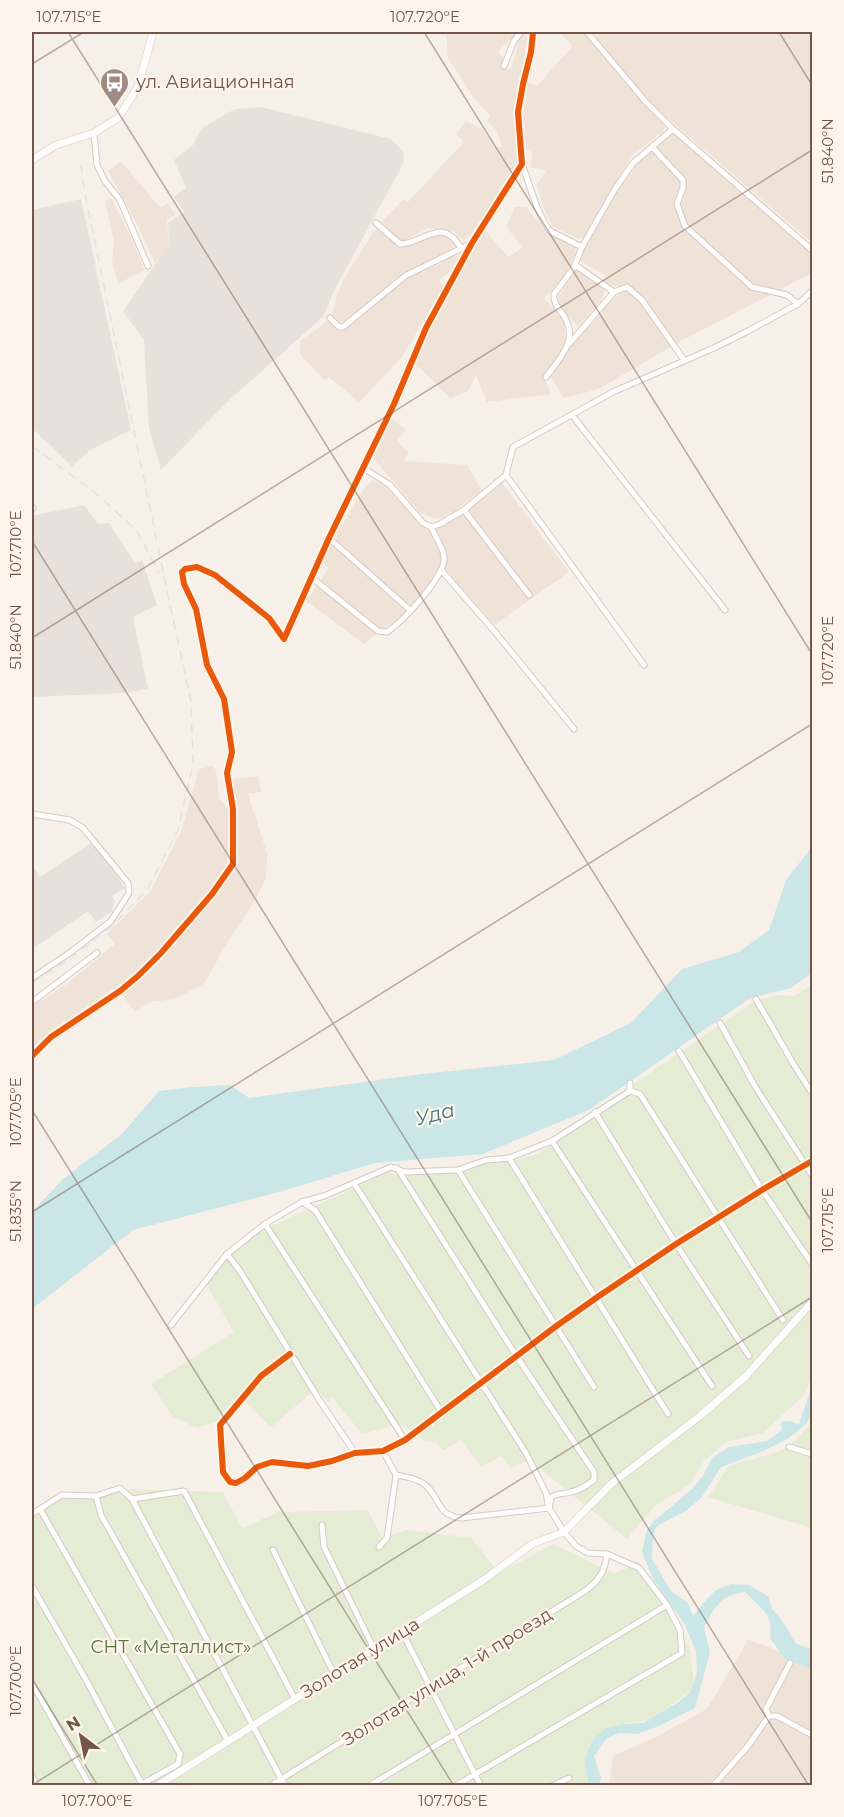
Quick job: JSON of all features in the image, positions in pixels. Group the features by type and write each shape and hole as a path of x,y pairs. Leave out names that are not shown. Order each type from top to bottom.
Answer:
{"street":[{"path":"32,160 56,145 94,133 118,118 138,87 153,32"},
{"path":"504,66 514,41 521,32"},
{"path":"533,32 518,111 522,164 547,227 550,231 582,247"},
{"path":"587,32 646,102 673,129 813,250"},
{"path":"569,344 570,333 567,323 555,305 554,294 574,264 615,189 633,163 673,129"},
{"path":"94,133 97,165 105,181 120,200 148,266"},
{"path":"652,147 683,180 683,188 676,204 685,226 752,287 787,295 798,304"},
{"path":"32,1056 51,1037 120,991 138,976 212,894 232,864 233,809 227,773 232,752 224,699 207,664 196,609 184,584 182,572 185,569 197,567 215,575 269,618 284,639 362,467 394,404 426,328 472,243 522,164"},
{"path":"376,223 400,244 435,232 452,236 461,248"},
{"path":"330,318 339,327 343,327 405,276 440,261 472,243"},
{"path":"574,264 614,292"},
{"path":"546,377 569,344 614,292 627,287 642,300 684,360"},
{"path":"362,467 390,485 423,523 431,526 440,524 464,510 506,475 513,447 613,392 716,347 798,304 813,291"},
{"path":"572,415 725,610"},
{"path":"506,475 645,665"},
{"path":"464,510 529,595"},
{"path":"311,577 378,631 390,630 435,583 441,570 444,556 431,526"},
{"path":"329,538 410,610"},
{"path":"441,570 496,633 573,729"},
{"path":"32,814 70,820 82,828 128,884 129,889 129,893 111,921 32,978"},
{"path":"32,1002 97,953"},
{"path":"756,999 813,1093"},
{"path":"720,1023 756,1088 813,1175"},
{"path":"679,1051 762,1190 813,1264"},
{"path":"630,1083 630,1090"},
{"path":"171,1325 227,1254 265,1224 302,1202 324,1196 391,1167 405,1172 458,1170 486,1160 509,1158 552,1141 630,1090"},
{"path":"630,1090 640,1094 783,1320"},
{"path":"595,1112 676,1244 749,1356"},
{"path":"552,1141 712,1386"},
{"path":"509,1158 668,1414"},
{"path":"290,1354 261,1376 220,1425 222,1472 230,1482 236,1483 257,1467 272,1462 308,1466 332,1461 355,1452 383,1451 405,1440 596,1298 717,1218 813,1161"},
{"path":"397,1168 595,1475 594,1480 582,1489 559,1493 551,1497 549,1508"},
{"path":"458,1170 594,1387"},
{"path":"354,1183 483,1382 526,1453 546,1493 549,1508 564,1532 576,1546 588,1553 607,1554 639,1568 667,1605 680,1630 682,1653 455,1785"},
{"path":"302,1202 315,1210 442,1413"},
{"path":"265,1224 405,1440"},
{"path":"227,1254 355,1452"},
{"path":"564,1532 611,1484 700,1416 746,1376 813,1302"},
{"path":"789,1447 813,1454"},
{"path":"380,1547 387,1538 396,1476 383,1451"},
{"path":"396,1476 416,1480 426,1485 440,1508 454,1518 549,1508"},
{"path":"32,1514 62,1495 96,1496 120,1488 132,1499 285,1785"},
{"path":"132,1499 184,1491 295,1698"},
{"path":"96,1496 101,1515 228,1741"},
{"path":"32,1586 85,1677 141,1785 178,1764 180,1754 40,1509"},
{"path":"322,1525 324,1547 374,1649"},
{"name":"Золотая улица","path":"157,1785 485,1579 532,1544 564,1532"},
{"path":"273,1550 334,1674"},
{"name":"Золотая улица, 1-й проезд","path":"270,1785 594,1585 604,1570 607,1554"},
{"path":"369,1785 667,1605"},
{"path":"402,1632 481,1785"},
{"path":"769,1716 766,1709 790,1663"},
{"path":"32,1683 90,1785"},
{"path":"769,1716 777,1716 813,1735"},
{"path":"713,1785 748,1746 769,1716"},
{"path":"32,1776 37,1785"},
{"path":"552,1785 569,1778"}],"shaded area":[{"path":"446,32 517,32 498,52 504,60 501,67 511,70 521,35 528,36 514,110 520,162 478,228 463,241 453,231 429,228 401,242 380,223 404,199 408,202 464,142 456,134 466,121 482,129 496,147 502,146 497,131 487,121 490,115 473,97 448,58"},
{"path":"559,32 584,32 664,126 664,131 633,154 583,238 579,239 553,227 545,212 537,184 546,171 530,167 533,153 524,148 520,118 527,82 537,86 573,46"},
{"path":"601,32 812,32 812,243 647,100 596,37"},
{"path":"261,107 391,139 404,153 403,164 336,287 323,317 228,401 161,470 149,428 144,340 123,311 169,245 168,223 185,212 174,197 186,188 174,160 193,145 202,128 235,109"},
{"path":"675,133 812,254 812,273 677,343 636,290 629,285 614,286 604,281 606,276 579,260 618,190 641,160"},
{"path":"121,161 160,208 168,203 175,214 167,220 169,245 155,264 141,232 108,171"},
{"path":"111,198 132,239 144,270 118,284 112,262 114,242 105,201"},
{"path":"81,199 131,430 90,450 72,466 32,428 32,210"},
{"path":"515,207 526,207 544,228 577,247 572,262 561,281 544,298 561,316 565,325 565,347 544,377 551,394 487,402 476,375 468,391 450,398 415,363 429,323 485,230 508,257 522,248 506,226"},
{"path":"377,227 402,248 434,233 446,234 457,245 443,255 403,274 341,325 332,315 337,295 345,277"},
{"path":"456,253 460,257 453,270 439,280 444,286 402,357 359,402 329,377 325,381 300,354 300,341 329,320 340,332 407,278 440,264"},
{"path":"576,270 604,289 600,302 578,327 560,306 558,297"},
{"path":"626,289 640,301 672,346 599,389 564,398 550,376 574,342 604,311 602,308"},
{"path":"391,418 406,430 397,441 409,453 404,461 467,465 482,490 442,518 436,519 420,513 370,454"},
{"path":"373,480 386,487 430,533 465,513 502,483 569,572 494,625 443,567 407,611 364,644 306,601 329,568 321,562 364,488"},
{"path":"84,505 98,524 109,523 135,563 142,560 157,605 133,617 148,689 123,693 32,697 32,516"},
{"path":"212,766 216,770 219,799 229,809 231,860 210,891 156,955 118,988 49,1033 32,1050 32,1006 64,986 115,944 107,934 150,892 181,832 199,769"},
{"path":"258,776 261,792 248,794 267,853 266,878 256,899 226,944 205,983 175,999 150,1002 135,1012 121,993 162,958 214,897 235,866 235,808 232,779"},
{"path":"94,841 125,888 112,896 115,901 111,912 96,922 88,911 32,949 32,865 40,877"},
{"path":"748,1640 769,1647 812,1669 812,1785 609,1786 613,1756 654,1738 707,1709"}],"green space":[{"path":"812,984 812,1375 804,1395 763,1433 726,1442 704,1461 689,1485 656,1505 627,1539 529,1460 511,1468 501,1456 481,1467 461,1440 443,1450 435,1442 424,1441 403,1424 362,1434 333,1398 328,1402 316,1389 271,1427 238,1396 215,1422 197,1428 173,1417 151,1384 234,1332 206,1284 233,1249 264,1230 388,1172 396,1175 456,1173 486,1162 508,1162 535,1155 637,1091 632,1085 755,1001 778,995 795,996"},
{"path":"812,1422 812,1528 708,1497 729,1466 781,1451 796,1440"},
{"name":"СНТ «Металлист»","path":"121,1489 223,1492 242,1528 279,1512 368,1510 382,1537 408,1530 471,1538 499,1573 553,1544 615,1574 638,1561 689,1647 695,1687 651,1720 626,1723 600,1735 588,1769 587,1785 32,1786 32,1514 54,1499"}],"water":[{"name":"Уда","path":"812,847 812,973 791,988 750,998 589,1110 483,1154 375,1163 279,1192 133,1230 32,1309 32,1212 63,1179 122,1134 159,1091 230,1085 249,1098 422,1074 554,1060 631,1023 682,969 739,952 769,930 786,880"},
{"path":"812,1385 812,1412 807,1423 786,1440 721,1467 702,1497 687,1510 657,1526 653,1535 652,1559 671,1591 688,1603 693,1616 716,1590 731,1584 749,1585 768,1596 772,1609 796,1644 812,1649 812,1668 784,1658 770,1638 768,1617 745,1592 724,1599 715,1608 704,1627 710,1652 695,1708 637,1734 619,1733 606,1739 594,1756 601,1778 599,1785 588,1785 585,1758 593,1739 607,1728 643,1723 680,1701 691,1691 697,1673 696,1651 684,1623 654,1581 642,1552 647,1530 654,1521 691,1490 703,1476 713,1457 729,1447 767,1441 782,1430 781,1422 789,1421 799,1424"}],"railway":[{"path":"32,983 73,957 111,927 147,890 178,830 193,764 191,701 85,194 80,159"},
{"path":"32,446 93,491 137,531 159,573"}],"cycle path":[{"path":"32,1056 51,1037 120,991 138,976 212,894 233,864 233,809 227,773 232,752 224,699 207,665 196,609 184,584 182,572 185,569 197,567 215,575 269,618 284,639 329,538 394,404 426,328 472,243 522,164 518,112 533,32"},
{"path":"290,1354 261,1376 220,1425 223,1472 230,1482 236,1483 257,1467 272,1462 308,1466 355,1453 383,1451 405,1440 596,1298 676,1244 812,1161"}],"place":[{"name":"ул. Авиационная","path":"115,108"}]}
